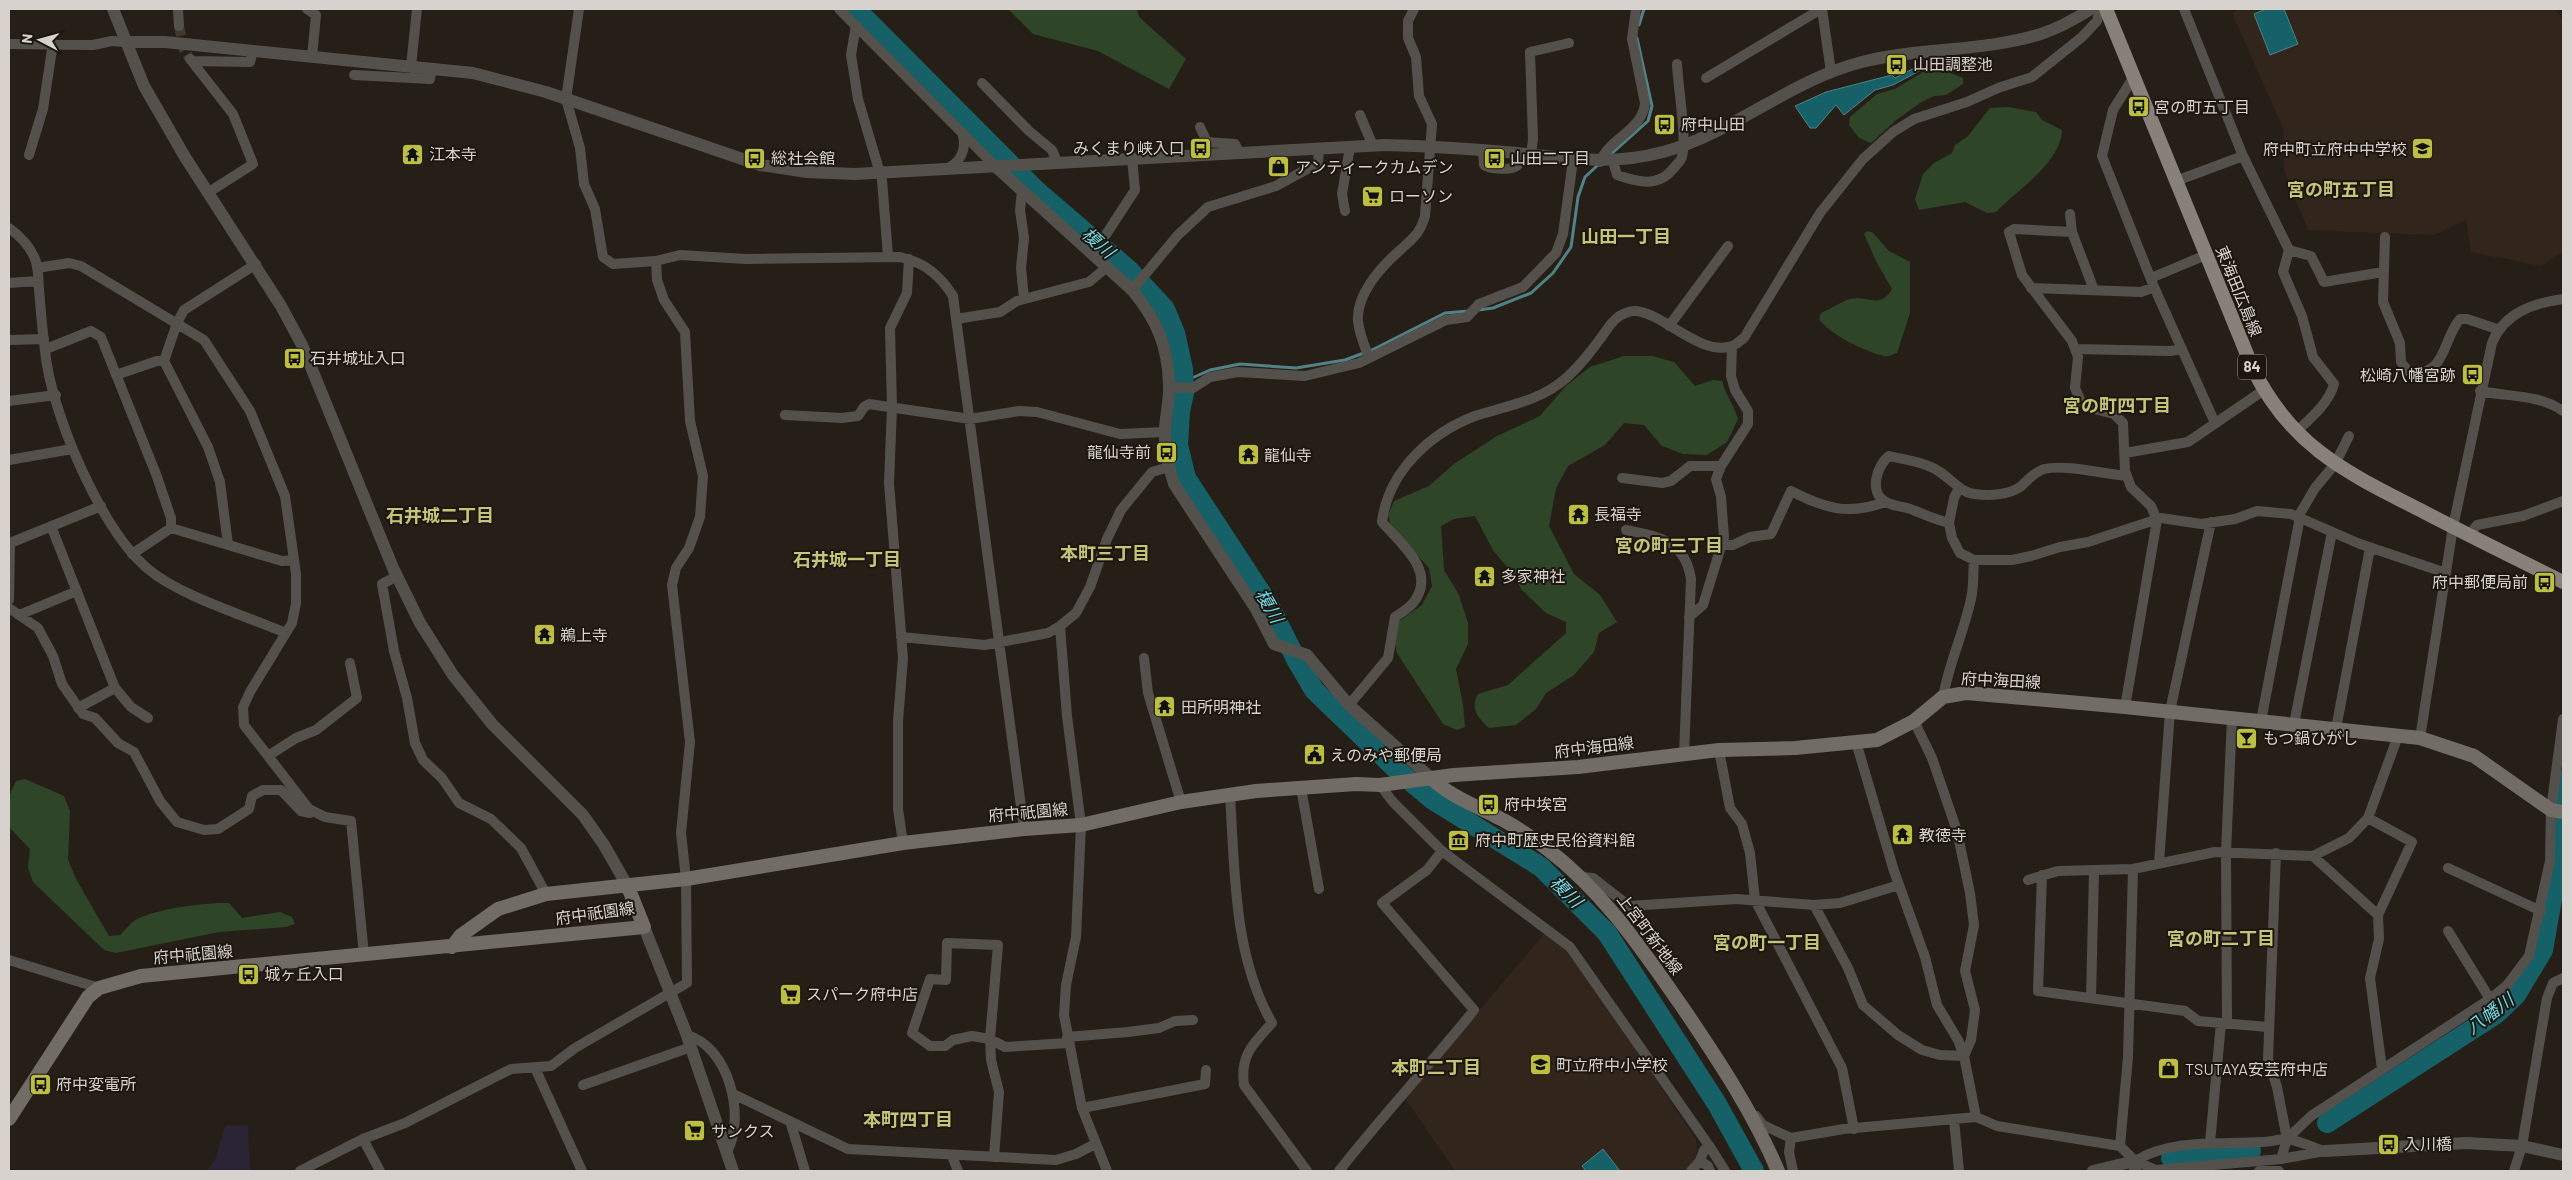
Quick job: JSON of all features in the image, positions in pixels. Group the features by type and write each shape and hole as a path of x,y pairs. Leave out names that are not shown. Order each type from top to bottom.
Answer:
{"main road":[{"name":"東海田広島線","path":"2106,9 2247,355 2264,390 2296,432 2335,464 2453,527 2563,582"},
{"name":"府中海田線","path":"1424,778 1578,767 1719,750 1794,748 1877,740 1914,721 1943,697 1966,693 2125,706 2420,738 2474,756 2557,811"},
{"name":"府中祇園線","path":"452,947 460,936 498,909 546,894 686,879 904,843 1024,829 1080,825 1181,802 1230,795 1356,784 1380,785 1424,778"},
{"name":"上宮町新地線","path":"1424,778 1446,792 1497,817 1546,848 1580,877 1639,944 1733,1085 1778,1171"},
{"name":"府中祇園線","path":"98,988 141,976 644,927 628,886"},
{"path":"9,1119 88,997 98,988"}],"street":[{"path":"113,9 144,86 185,157 256,264 302,345 397,576 420,623 458,682 513,746 558,788 583,815 604,845 628,886"},
{"path":"178,9 179,26"},
{"path":"307,9 316,15 317,22 312,57"},
{"path":"411,66 417,9"},
{"path":"579,9 566,99 580,148 584,184 594,209 603,257 613,264 656,260 680,255 746,259 888,256 910,259 942,279 953,296 1001,643 1024,829"},
{"path":"839,9 962,132 999,166 1022,191 1132,290 1150,312 1162,337 1170,387 1164,432 1169,467 1174,484 1256,608 1274,644 1307,656 1349,705 1424,778"},
{"path":"1369,358 1358,321 1360,306 1367,289 1390,259 1421,231 1425,216 1432,124 1419,96 1416,57 1408,38 1408,22 1414,9"},
{"path":"1636,9 1632,39 1645,103 1644,111 1637,122 1608,148 1606,161 1617,176 1632,180 1655,182 1665,178 1682,159 1683,145 1677,64"},
{"path":"1706,78 1822,9 1831,72"},
{"path":"9,44 53,43 93,45 112,41 165,42 432,68 491,77 566,99 760,165 807,172 879,172 1373,146 1430,146 1573,160 1606,161 1654,154 1683,145 1711,134 1803,84 1862,62 2010,41 2040,34 2070,22 2091,9"},
{"path":"1349,705 1388,658 1395,617 1413,603 1422,587 1422,570 1416,560 1382,522 1391,492 1406,464 1428,443 1474,417 1514,406 1560,383 1580,365 1616,318 1632,311 1647,314 1696,342 1719,347 1732,346 1744,338 1820,214 1863,160 1893,132 1914,119 1967,102 1998,88 2032,77 2082,37 2097,21 2100,9"},
{"path":"2184,9 2243,156 2289,250 2283,272 2302,316 2313,357 2334,384 2332,392 2315,414 2296,432"},
{"path":"856,25 851,55 858,99 879,172 888,256"},
{"path":"29,155 44,109 53,43"},
{"path":"1483,150 1484,165 1489,169 1515,167 1519,164 1527,154 1533,139 1530,52 1569,43"},
{"path":"209,192 253,164 234,114 191,60 250,62 253,51"},
{"path":"354,75 426,80 430,79 432,68"},
{"path":"2133,78 2113,110 2102,156 2153,283 2215,423"},
{"path":"982,83 1029,131 1052,150 1057,162"},
{"path":"1360,116 1373,146"},
{"path":"1200,127 1208,142 1235,144 1239,152"},
{"path":"947,168 956,163 962,154 964,143 962,132"},
{"path":"1345,211 1342,194 1350,147"},
{"path":"1132,290 1178,235 1208,208 1276,186 1318,164 1319,148"},
{"path":"2176,181 2243,156"},
{"path":"1105,236 1135,190 1132,158"},
{"path":"1170,387 1192,388 1210,377 1238,372 1305,376 1359,363 1446,320 1468,317 1479,304 1523,287 1556,253 1563,234 1573,160"},
{"path":"1022,191 1020,210 1024,238 1021,268 1024,299"},
{"path":"2070,214 2072,232 2094,290"},
{"path":"9,228 27,244 36,261 45,344 56,395 72,449 101,506 132,554 150,570 177,587 286,633"},
{"path":"2072,232 2014,229 2009,232 2022,275 2072,341 2078,357 2075,388 2081,402 2090,408 2114,414 2123,423 2127,476 2131,487 2151,506 2157,520 2125,706"},
{"path":"2385,237 2383,302 2400,343 2402,362 2409,372 2421,374 2433,368 2444,352 2452,328 2460,320 2468,319 2498,328"},
{"path":"1669,326 1728,246"},
{"path":"2289,250 2310,256 2324,282 2383,272"},
{"path":"2031,288 2141,292 2153,283 2206,255"},
{"path":"904,843 898,808 898,721 903,658 889,482 892,407 890,328 907,293 910,259"},
{"path":"300,1171 363,1140 405,1123 511,1069 551,1066 575,1048 687,983 686,879 681,833 690,742 672,585 676,568 689,548 700,517 703,476 690,421 685,332 664,300 657,280 656,260"},
{"path":"37,268 69,263 81,266 204,340 250,411 285,496 294,560 296,603 292,623 243,707 244,725 309,809 315,814"},
{"path":"228,545 220,482 208,447 164,361 177,323 184,310 256,264"},
{"path":"956,319 1000,312 1017,301 1089,282 1107,267"},
{"path":"9,283 38,281"},
{"path":"2420,738 2453,527 2480,391 2492,343 2498,328 2520,311 2545,302 2563,299"},
{"path":"9,340 45,344 91,332 102,337 156,474 171,518 171,528"},
{"path":"1689,617 1703,605 1724,537 1721,497 1716,479 1721,466 1748,424 1748,410 1735,390 1731,376 1732,346"},
{"path":"2075,349 2170,351 2182,348"},
{"path":"116,375 157,361 164,361"},
{"path":"2124,453 2188,442 2264,390"},
{"path":"2480,391 2505,396 2536,398 2553,404 2563,411"},
{"path":"9,401 56,395"},
{"path":"785,416 842,418 858,416 864,407 869,404 970,419 1019,411 1037,412 1120,434 1164,432"},
{"path":"2261,721 2299,517 2314,488 2335,464 2349,436"},
{"path":"9,460 72,449"},
{"path":"1949,522 1928,518 1912,510 1885,502 1878,494 1876,476 1882,461 1889,456 1916,462 1940,472 1959,488 1972,494 1990,495 2018,489 2042,469 2062,466 2127,476"},
{"path":"1622,478 1662,483 1671,480 1690,466 1721,466"},
{"path":"901,637 985,644 1001,643 1048,633 1060,626 1076,613 1090,587 1107,539 1122,510 1152,472 1169,467"},
{"path":"1959,488 1954,498 1949,522 1952,538 1960,553 1974,560 2012,560 2031,556 2060,547 2088,542 2157,520 2201,524 2235,519 2257,511 2292,514 2370,548 2446,573"},
{"path":"1722,546 1733,545 1750,537 1771,534 1791,491 1818,504 1838,510 1872,507 1885,502"},
{"path":"2469,535 2477,525 2523,516 2563,501"},
{"path":"9,600 9,542 101,506"},
{"path":"2159,863 2170,711 2211,522"},
{"path":"52,526 115,688 131,707 148,718"},
{"path":"171,528 282,561 294,560"},
{"path":"132,554 171,528"},
{"path":"1626,530 1654,535 1682,550 1688,563 1691,578 1684,754"},
{"path":"2294,724 2332,532"},
{"path":"2336,729 2370,548"},
{"path":"1943,697 1948,668 1971,598 1974,560"},
{"path":"397,576 382,584 394,652 407,698 415,743 423,760 442,778 460,803 492,819 521,848 546,894"},
{"path":"19,615 77,591"},
{"path":"9,608 38,628 53,656 62,684 78,708 83,714 95,718 118,743 134,752 160,801 177,822 204,830 218,829 249,809 252,796 263,790 281,790 302,811 351,821 364,955"},
{"path":"1060,626 1067,716 1080,825 1076,937 1065,992 1064,1015 1082,1108 1107,1171"},
{"path":"1144,658 1148,693 1181,802"},
{"path":"268,756 296,738 316,730 357,698 350,663"},
{"path":"78,708 115,688"},
{"path":"2210,1143 2224,1023 2226,852 2232,718"},
{"path":"2287,1139 2311,1116 2490,999 2507,986 2529,956 2550,861 2557,811 2563,719"},
{"path":"1914,721 1932,758 1957,831 1970,893 1974,925 1965,971 1975,1010 1971,1040 1964,1056"},
{"path":"2028,880 2058,872 2133,869 2196,854 2226,852 2313,856 2349,838 2368,818 2398,736"},
{"path":"1856,742 1899,886 1924,957 1937,1006 1958,1040 1964,1056 1976,1117"},
{"path":"1719,750 1730,808 1742,824 1750,853 1755,900 1842,1068 1854,1128"},
{"path":"1380,785 1393,802 1442,851 1570,947 1725,1171"},
{"path":"1300,788 1319,889"},
{"path":"1230,795 1239,919 1251,975 1272,1023 1248,1051 1243,1074 1244,1085 1307,1171"},
{"path":"2368,818 2412,842 2378,915"},
{"path":"1339,1171 1374,1126 1437,1056 1474,1010 1382,904 1427,870 1442,851"},
{"path":"2276,853 2268,1059 2277,1087 2287,1139 2282,1159"},
{"path":"2313,856 2378,915 2380,923 2379,939 2370,978 2382,1069"},
{"path":"2448,868 2540,911"},
{"path":"2133,869 2128,1057 2120,1146 2135,1166"},
{"path":"2091,998 2094,870"},
{"path":"2042,875 2038,990 2185,1011 2198,1021 2268,1027"},
{"path":"1580,877 1593,878 1630,906 1736,899 1814,905 1840,903 1899,886"},
{"path":"1814,905 1848,968 1863,1005 1898,1035 1922,1050 1940,1055 1964,1056"},
{"path":"644,927 687,1035 733,1171"},
{"path":"2448,931 2490,999"},
{"path":"994,1157 999,1092 991,1060 990,1039 998,945 947,943 946,980 930,979 912,1033 930,1046 945,1046 953,1040 972,1036 990,1039 1005,1047 1159,1028 1175,1021 1193,1020"},
{"path":"9,960 98,988"},
{"path":"2514,1171 2522,1146 2546,998 2553,983 2563,978"},
{"path":"687,1035 698,1038 708,1045 729,1081 733,1094 735,1114 733,1141 727,1152"},
{"path":"583,1085 691,1047"},
{"path":"535,1068 582,1171"},
{"path":"1082,1108 1204,1084 1206,1070"},
{"path":"1733,1085 1763,1125 1791,1138 1854,1128 1976,1117 1997,1126 2120,1146"},
{"path":"733,1094 791,1124 848,1149 1056,1160 1076,1154 1095,1144"},
{"path":"1954,1120 1959,1171"},
{"path":"791,1124 805,1171"},
{"path":"1791,1138 1789,1152 1793,1171"},
{"path":"2135,1166 2150,1152 2164,1148 2210,1143 2263,1142 2287,1139 2325,1151"},
{"path":"363,1140 380,1171"},
{"path":"2093,1171 2135,1166 2156,1170 2197,1169 2282,1159 2325,1151 2466,1143 2522,1146 2563,1156"},
{"path":"1691,1171 1700,1162 1704,1150 1710,1147"},
{"path":"952,1156 958,1171"},
{"path":"1700,1162 1708,1166 1710,1171"},
{"path":"2259,1171 2279,1171"}],"shaded area":[{"name":"府中町立府中中学校","path":"2240,9 2554,9 2563,19 2563,252 2541,266 2471,252 2466,220 2434,235 2308,230 2284,171 2283,128 2232,13"},
{"name":"町立府中小学校","path":"1545,933 1572,954 1696,1139 1698,1157 1686,1171 1455,1171 1405,1098"},
{"path":"248,1125 250,1171 207,1171 215,1160 225,1126"}],"green space":[{"path":"1008,9 1137,9 1139,17 1186,59 1169,89 1098,51 1033,34"},
{"path":"1933,66 1963,78 1963,84 1946,95 1934,96 1920,103 1895,121 1871,143 1859,138 1849,125 1850,117 1877,94 1895,89"},
{"path":"2009,107 2036,112 2042,120 2062,130 2060,142 2046,165 1996,212 1987,213 1965,202 1919,210 1915,199 1923,174 1934,163 1952,153 1955,145 1967,137 1990,108"},
{"path":"1867,231 1873,233 1889,251 1910,262 1910,313 1897,353 1888,356 1868,351 1849,342 1831,331 1819,319 1821,313 1846,300 1856,298 1883,299 1892,289 1877,263 1864,234"},
{"path":"1624,356 1652,356 1674,362 1695,386 1713,380 1722,381 1738,419 1727,442 1707,455 1683,454 1662,446 1644,425 1624,423 1605,445 1568,466 1556,488 1549,526 1574,574 1600,595 1617,622 1599,633 1594,652 1574,675 1546,693 1536,709 1516,725 1489,728 1476,713 1475,704 1478,694 1508,685 1566,633 1566,622 1546,613 1522,590 1512,573 1493,550 1475,516 1454,519 1441,526 1444,570 1459,595 1468,623 1468,644 1456,669 1465,727 1457,730 1443,724 1397,653 1394,638 1399,621 1422,605 1432,586 1429,568 1391,526 1388,515 1394,501 1429,486 1454,464 1497,436 1540,416 1566,386 1590,367"},
{"path":"25,779 64,796 70,811 68,860 77,881 109,936 120,935 134,921 153,913 180,907 208,904 229,903 242,918 280,912 292,917 295,924 286,927 219,932 116,953 104,950 33,882 28,868 30,849 9,827 9,796 16,781"}],"water":[{"path":"2266,9 2284,9 2298,44 2270,55 2254,14"},
{"path":"1922,64 1923,69 1893,85 1875,90 1844,115 1836,105 1816,128 1810,128 1795,106 1826,92 1892,75 1895,78"},
{"path":"1603,1149 1620,1171 1586,1171 1582,1166"}],"waterway":[{"name":"榎川","path":"856,9 1036,190 1129,270 1165,309 1175,333 1183,369 1184,393 1180,411 1178,445 1186,478 1269,605 1314,690 1397,770 1433,800 1541,867 1607,933 1717,1104 1754,1171"},
{"path":"1639,25 1644,9"},
{"path":"1610,155 1648,121 1652,106 1637,38"},
{"path":"1478,310 1493,308 1531,293 1553,273 1571,247 1578,197 1585,177 1599,164"},
{"path":"1183,382 1210,370 1240,364 1296,368 1345,360 1372,350 1445,313 1469,311"},
{"name":"八幡川","path":"2327,1123 2496,1014 2516,995 2543,950 2559,860 2563,780"},
{"name":"八幡川","path":"2171,1158 2186,1155 2251,1151"}],"tunnel":[{"path":"179,26 184,50 190,59"}],"place":[{"name":"山田調整池","path":"1897,64"},
{"name":"宮の町五丁目","path":"2138,107"},
{"name":"府中山田","path":"1665,124"},
{"name":"みくまり峡入口","path":"1201,148"},
{"name":"府中町立府中中学校","path":"2423,149"},
{"name":"江本寺","path":"413,154"},
{"name":"総社会館","path":"755,158"},
{"name":"山田二丁目","path":"1494,158"},
{"name":"アンティークカムデン","path":"1279,167"},
{"name":"ローソン","path":"1373,196"},
{"name":"石井城址入口","path":"294,358"},
{"name":"松崎八幡宮跡","path":"2472,375"},
{"name":"龍仙寺前","path":"1167,452"},
{"name":"龍仙寺","path":"1248,455"},
{"name":"長福寺","path":"1578,514"},
{"name":"多家神社","path":"1485,576"},
{"name":"府中郵便局前","path":"2544,582"},
{"name":"鵜上寺","path":"544,635"},
{"name":"田所明神社","path":"1165,707"},
{"name":"もつ鍋ひがし","path":"2247,738"},
{"name":"えのみや郵便局","path":"1314,755"},
{"name":"府中埃宮","path":"1488,804"},
{"name":"教徳寺","path":"1903,835"},
{"name":"府中町歴史民俗資料館","path":"1459,840"},
{"name":"城ヶ丘入口","path":"248,974"},
{"name":"スパーク府中店","path":"790,994"},
{"name":"町立府中小学校","path":"1540,1065"},
{"name":"TSUTAYA安芸府中店","path":"2169,1069"},
{"name":"府中変電所","path":"40,1084"},
{"name":"サンクス","path":"695,1131"},
{"name":"入川橋","path":"2388,1144"}],"district":[{"name":"宮の町五丁目","path":"2341,190"},
{"name":"山田一丁目","path":"1626,237"},
{"name":"宮の町四丁目","path":"2117,406"},
{"name":"石井城二丁目","path":"440,516"},
{"name":"宮の町三丁目","path":"1669,546"},
{"name":"本町三丁目","path":"1105,554"},
{"name":"石井城一丁目","path":"847,560"},
{"name":"宮の町二丁目","path":"2221,939"},
{"name":"宮の町一丁目","path":"1767,943"},
{"name":"本町二丁目","path":"1436,1068"},
{"name":"本町四丁目","path":"908,1120"}]}
